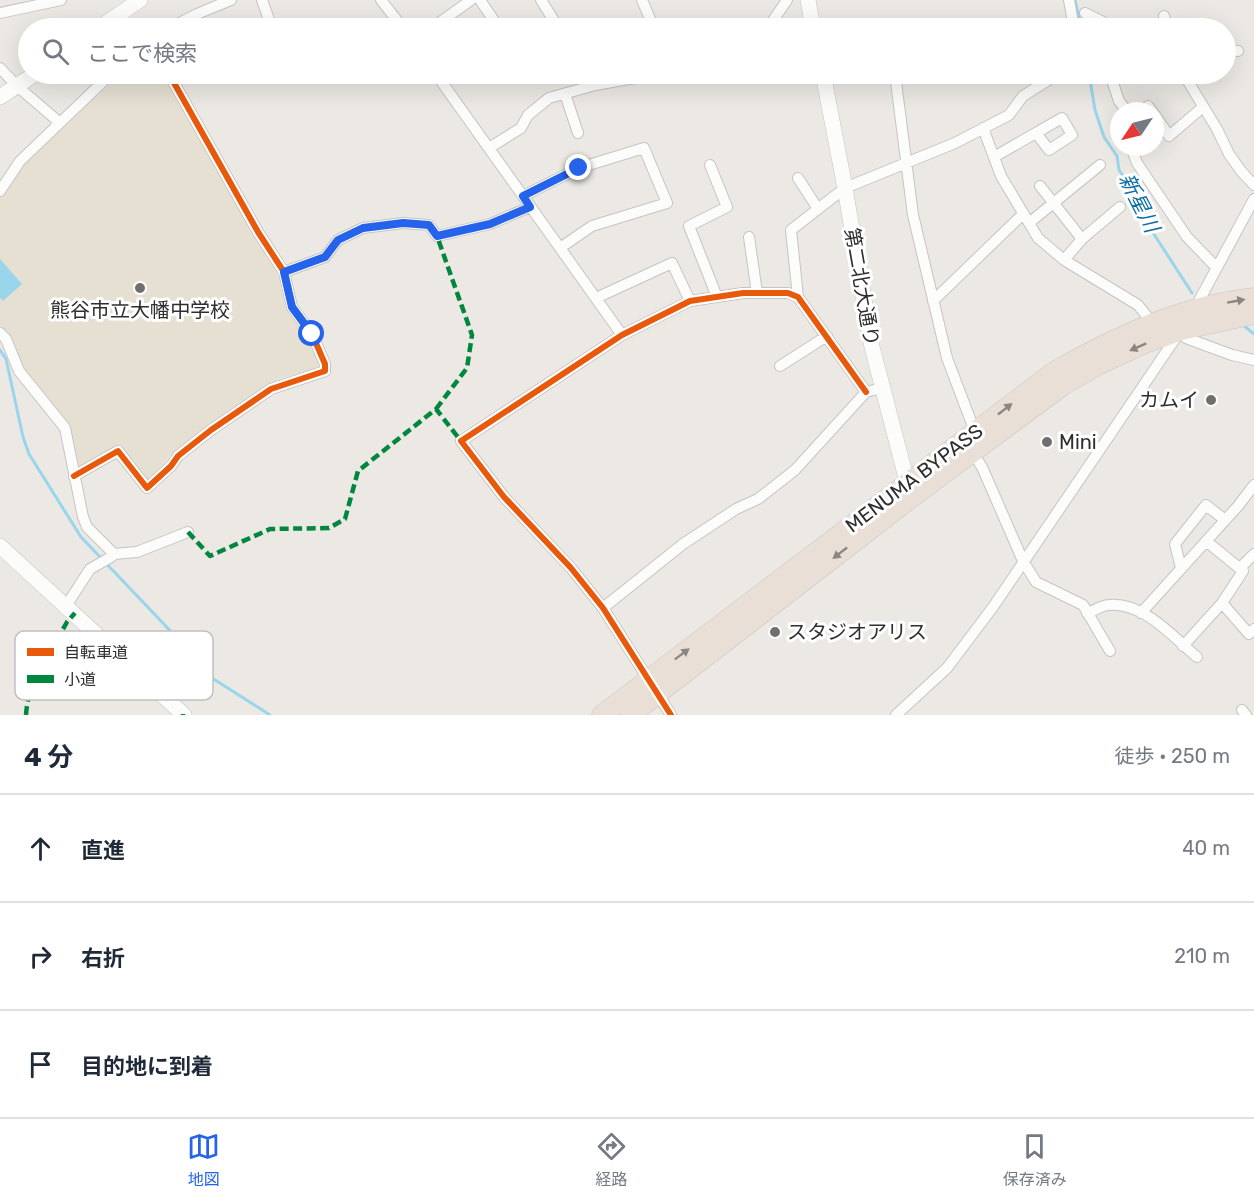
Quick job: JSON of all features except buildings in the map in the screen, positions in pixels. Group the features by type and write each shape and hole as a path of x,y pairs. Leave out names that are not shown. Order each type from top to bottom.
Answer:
{"highway":[{"name":"MENUMA BYPASS","path":"603,715 653,686 909,490 975,432 1054,372 1090,351 1150,324 1195,309 1254,298"},
{"name":"MENUMA BYPASS","path":"909,490 972,452 1063,385 1098,365 1145,343 1181,330 1254,314"},
{"name":"MENUMA BYPASS","path":"630,715 653,686"}],"street":[{"path":"0,13 61,0"},
{"path":"114,18 140,0"},
{"path":"189,18 231,0"},
{"path":"262,0 268,18"},
{"path":"381,0 395,18"},
{"path":"446,18 471,0"},
{"path":"480,0 492,18"},
{"path":"541,0 552,18"},
{"path":"642,0 650,18"},
{"path":"775,18 787,0"},
{"path":"808,0 811,18"},
{"path":"1069,0 1072,18"},
{"path":"1085,13 1095,18"},
{"path":"0,68 17,86 59,122"},
{"path":"0,97 20,84"},
{"path":"0,191 20,160 100,84"},
{"path":"74,476 118,451 147,488 171,466 178,456 211,430 271,389 325,371 325,364 312,334 292,307 284,272 258,232 175,84"},
{"path":"443,84 622,335"},
{"path":"489,148 521,128 528,115 549,98 601,84"},
{"name":"第二北大通り","path":"825,84 872,347 909,490"},
{"path":"896,84 913,215 947,358 975,432"},
{"path":"866,392 798,297 791,230 845,188 955,143 1009,115 1023,96 1042,84"},
{"path":"1113,84 1120,102"},
{"path":"1190,84 1229,153 1241,171 1254,184"},
{"path":"565,94 578,133"},
{"path":"1164,128 1169,135 1203,107"},
{"path":"983,129 1001,176 1038,238 1065,260 1138,305 1150,324"},
{"path":"994,157 1036,133"},
{"path":"523,196 579,168 644,148 666,203 592,226 560,248"},
{"path":"1134,156 1187,237 1217,268"},
{"path":"710,165 727,207 689,226 717,297"},
{"path":"933,301 1026,219 1053,203 1100,165"},
{"path":"798,178 818,209"},
{"path":"1040,186 1082,238"},
{"path":"896,715 946,668 993,607 1195,309 1254,199"},
{"path":"284,272 325,257 338,240 363,228 403,223 429,225 437,236 490,224 530,207"},
{"path":"1065,260 1082,238 1120,207"},
{"path":"749,237 757,293"},
{"path":"596,298 672,263 690,301"},
{"path":"671,715 603,608 571,568 504,496 461,441 622,335 690,301 757,293 788,293 798,297"},
{"path":"1181,330 1186,338 1232,355 1254,360"},
{"path":"0,333 6,339 19,371 65,428 87,527 112,556"},
{"path":"780,366 827,336"},
{"path":"603,608 683,544 736,509 758,499 795,470 866,392 882,388"},
{"path":"972,452 982,467 1023,561 1036,582 1083,605 1110,651"},
{"path":"1142,613 1254,485"},
{"path":"1181,568 1175,544 1206,505 1225,520"},
{"path":"66,606 90,569 98,564 112,556 137,552 188,532"},
{"path":"1184,646 1222,603 1243,571 1206,541"},
{"path":"0,546 93,631"},
{"path":"1240,568 1254,554"},
{"path":"1222,603 1250,634 1254,629"},
{"path":"1087,613 1108,604 1131,607 1150,617 1197,657"},
{"path":"168,700 184,715"}],"shaded area":[{"name":"熊谷市立大幡中学校","path":"110,84 171,84 278,275 284,301 311,342 319,365 315,369 278,379 232,410 168,457 152,479 146,479 121,446 80,468 75,464 69,424 20,367 13,343 0,325 0,196 29,159"}],"water":[{"path":"0,259 22,284 3,301 0,298"}],"waterway":[{"name":"新星川","path":"1075,0 1079,18"},
{"name":"新星川","path":"1091,84 1095,110 1104,137 1117,156 1119,170 1138,197 1148,225 1192,293"},
{"name":"新星川","path":"1243,325 1254,334"},
{"path":"0,350 6,359 23,437 29,454 81,537 171,631"},
{"path":"213,679 270,715"}],"marked path":[{"path":"436,409 467,368 472,335 437,236"},
{"path":"188,532 210,556 270,529 329,528 345,519 358,471 436,409 461,441"},
{"path":"62,631 75,613"},
{"path":"26,715 28,700"}],"cycle path":[{"path":"74,476 118,451 147,488 171,466 178,456 211,430 271,389 325,371 325,364 312,334 292,307 284,272 258,232 175,84"},
{"path":"671,715 603,608 571,568 504,497 461,441 622,335 690,301 743,293 788,293 798,297 866,392"}],"place":[{"name":"熊谷市立大幡中学校","path":"140,288"},
{"name":"カムイ","path":"1211,400"},
{"name":"Mini","path":"1047,442"},
{"name":"スタジオアリス","path":"775,632"}],"route":[{"path":"312,334 292,307 284,272 325,257 338,240 363,228 403,223 429,225 437,236 490,224 530,207 523,196 579,168"}]}
